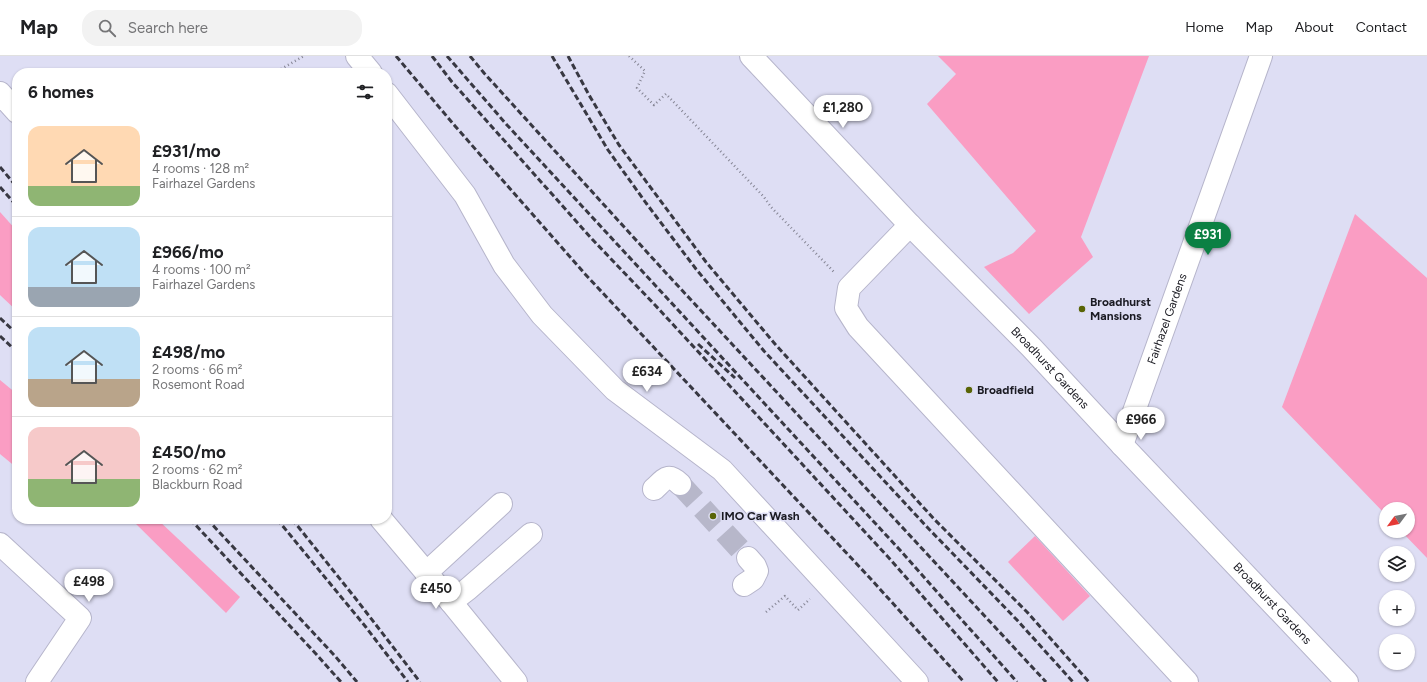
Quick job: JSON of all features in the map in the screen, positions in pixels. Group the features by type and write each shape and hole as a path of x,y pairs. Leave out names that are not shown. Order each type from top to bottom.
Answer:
{"street":[{"path":"357,56 366,68"},
{"name":"Broadhurst Gardens","path":"751,56 910,225 1031,346 1122,445 1347,682"},
{"name":"Fairhazel Gardens","path":"1122,445 1261,56"},
{"path":"0,93 12,106"},
{"path":"392,100 465,194 504,265 542,315 615,390 722,470 917,682"},
{"path":"910,225 849,288 846,308 858,327 1187,682"},
{"path":"654,489 668,477 672,477 680,484"},
{"path":"426,572 500,504"},
{"path":"385,524 516,682"},
{"path":"451,602 531,534"},
{"path":"0,544 80,618 37,682"},
{"path":"744,586 753,579 757,571 755,566 748,558"}],"path":[{"path":"283,68 304,56"},
{"path":"629,56 645,71 637,88 654,105 666,94 764,196 771,207 849,288"},
{"path":"766,612 785,596 798,610 826,584"}],"shaded area":[{"path":"938,56 1149,56 1081,237 1093,257 1029,314 984,267 1013,253 1036,231 927,104 956,74"},
{"path":"0,212 12,225 12,306 0,295"},
{"path":"1355,214 1427,278 1427,558 1408,538 1415,538 1415,502 1379,502 1379,508 1282,407"},
{"path":"0,380 12,390 12,464 0,454"},
{"path":"136,524 162,524 240,597 226,613"},
{"path":"1035,536 1090,596 1063,621 1008,562"}],"tunnel":[{"path":"680,484 748,558"}],"railway":[{"path":"396,56 455,126 585,274 869,577 964,682"},
{"path":"432,56 452,82 592,239 889,558 998,682"},
{"path":"447,56 507,125 899,549 1017,682"},
{"path":"470,56 666,273 1046,682"},
{"path":"552,56 608,150 646,203 696,269 764,351 927,527 1017,620 1073,682"},
{"path":"568,56 619,145 706,262 775,344 934,519 1027,612 1089,682"},
{"path":"0,167 12,181"},
{"path":"0,187 12,200"},
{"path":"0,318 12,329"},
{"path":"0,336 12,347"},
{"path":"698,344 735,378"},
{"path":"195,524 341,682"},
{"path":"212,524 335,656 357,682"},
{"path":"281,524 365,626 408,682"},
{"path":"296,524 420,682"}],"place":[{"name":"Broadhurst Mansions","path":"1082,309"},
{"name":"Broadfield","path":"969,390"},
{"name":"IMO Car Wash","path":"713,516"}]}
